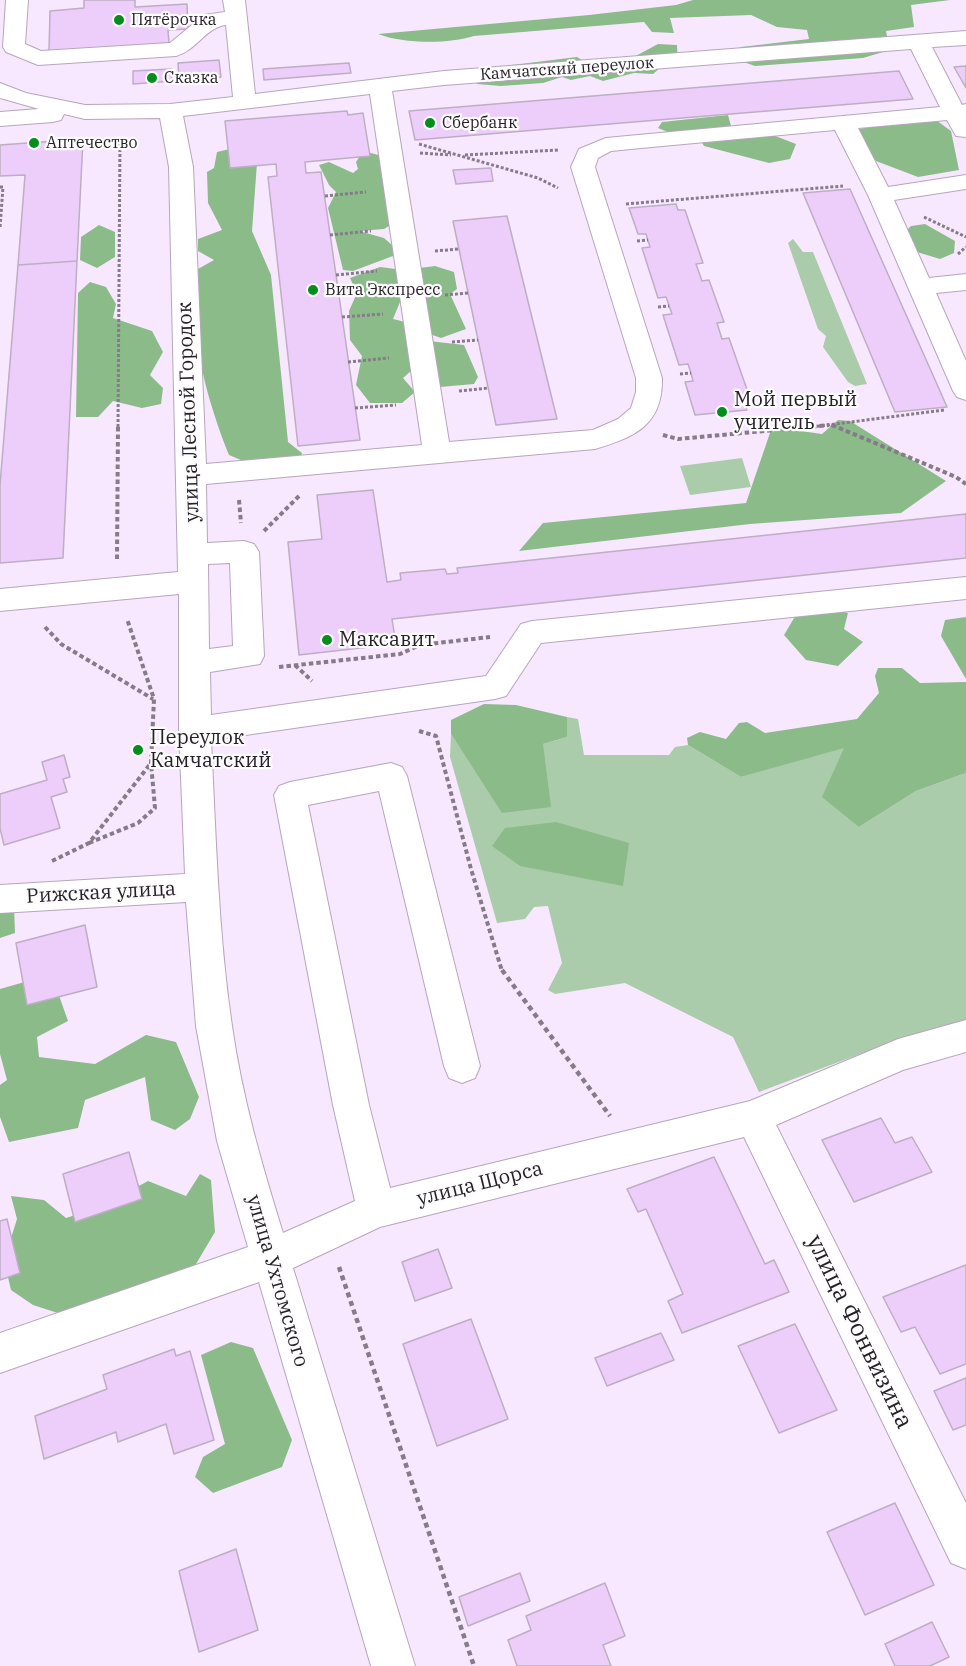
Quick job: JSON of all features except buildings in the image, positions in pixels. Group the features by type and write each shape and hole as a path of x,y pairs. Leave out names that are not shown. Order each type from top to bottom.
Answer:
{"street":[{"path":"11,7 15,46 38,58 176,49 212,20 235,9 243,69 244,100"},
{"name":"Камчатский переулок","path":"170,111 244,100 444,78 966,38"},
{"path":"192,475 595,440 630,426 645,410 651,394 649,378 583,168 587,154 606,146 641,141 843,122 962,119 918,42"},
{"path":"380,86 437,452"},
{"path":"6,95 85,112"},
{"path":"0,119 85,112 170,111"},
{"name":"улица Лесной Городок","path":"170,111 177,137 181,167 192,475 195,730 202,887"},
{"path":"843,122 877,189 921,287 960,400"},
{"path":"877,189 966,182"},
{"path":"921,287 966,282"},
{"path":"9,599 117,589 244,552 249,656 194,662"},
{"path":"195,730 495,687 532,632 966,588"},
{"path":"376,1210 351,1105 290,795 391,776 462,1066"},
{"name":"Рижская улица","path":"2,899 202,887"},
{"name":"улица Ухтомского","path":"202,887 214,1026 236,1140 393,1666"},
{"name":"улица Щорса","path":"0,1353 270,1259 376,1210 753,1117 898,1055 966,1036"},
{"name":"улица Фонвизина","path":"753,1117 966,1548"}],"path":[{"path":"2,899 52,861 138,822 155,808 151,763 154,699 117,589 120,136"},
{"path":"418,144 538,178 596,207 877,189"},
{"path":"389,152 460,155 556,149 587,154"},
{"path":"0,187 3,187 0,228"},
{"path":"325,196 395,189"},
{"path":"330,234 401,228"},
{"path":"336,275 408,268"},
{"path":"342,317 415,311"},
{"path":"348,362 422,356"},
{"path":"630,426 678,439 831,425 960,400"},
{"path":"355,408 429,402"},
{"path":"831,425 956,477 966,484"},
{"path":"244,552 333,462"},
{"path":"237,471 244,552"},
{"path":"9,599 61,644 154,699"},
{"path":"273,667 400,654 420,645 532,632"},
{"path":"295,665 343,709"},
{"path":"415,730 436,736 471,869 503,973 632,1145"},
{"path":"89,843 151,763"},
{"path":"327,1233 474,1666"}],"green space":[{"path":"693,0 950,0 911,5 914,27 886,31 890,50 863,58 755,66 738,60 732,53 741,47 809,39 807,30 777,27 751,15 670,18 674,33 652,32 644,22 474,36 439,42 400,40 378,34 589,15 676,5"},
{"path":"658,44 677,45 678,67 660,68 653,74 634,73 603,81 590,76 571,80 562,77 543,83 501,86 477,84 471,70 577,57 600,71 606,72"},
{"path":"728,115 731,126 752,127 796,144 790,159 769,163 704,146 697,134 673,134 658,128 662,122"},
{"path":"913,120 936,120 951,131 959,170 918,177 876,161 853,130"},
{"path":"238,147 257,163 252,231 271,275 288,442 302,453 301,457 248,463 229,455 212,407 202,368 198,335 198,269 214,260 198,251 198,239 222,230 208,203 207,172 214,168 217,152"},
{"path":"363,151 394,159 394,223 384,229 359,231 384,238 401,253 353,271 343,270 328,208 336,192 329,185 319,165 329,162 353,173 358,169 356,162"},
{"path":"925,224 955,241 954,253 940,259 907,249 901,236 911,226"},
{"path":"99,225 115,232 115,257 97,268 80,260 81,237"},
{"path":"793,239 803,252 813,252 867,384 855,386 848,382 823,347 826,336 818,329 788,243"},
{"path":"435,266 454,272 457,289 450,294 466,329 441,338 424,332 417,296 400,302 393,319 409,323 419,364 403,378 415,392 402,403 370,403 356,385 362,356 350,340 349,311 357,293 350,278 380,267 404,270"},
{"path":"90,282 106,287 116,304 113,318 152,331 163,352 150,375 163,388 161,404 142,408 113,401 98,417 76,417 78,293"},
{"path":"429,341 464,345 478,377 474,384 440,387 432,367"},
{"path":"838,420 850,421 946,481 901,513 750,524 519,551 543,523 746,503 772,427 822,434"},
{"path":"742,458 751,487 690,495 680,466"},
{"path":"817,606 848,613 844,629 863,642 838,666 806,660 784,635 797,613"},
{"path":"966,617 966,679 941,636 945,620"},
{"path":"878,668 902,668 920,683 966,682 966,773 916,791 859,827 822,797 844,748 741,777 688,745 687,738 700,732 726,739 739,723 747,722 765,733 857,719 879,693 875,676"},
{"path":"484,704 516,705 567,717 567,737 543,744 551,807 502,813 451,734 451,720"},
{"path":"567,717 578,719 584,755 669,755 675,747 688,745 741,777 844,747 859,827 916,791 966,773 966,1023 884,1045 759,1092 733,1037 625,983 555,994 548,990 562,963 548,906 534,907 525,919 497,923 450,757 451,734 503,813 543,744 567,737"},
{"path":"556,822 629,843 623,886 520,866 492,846 505,828"},
{"path":"0,905 14,906 15,933 0,938"},
{"path":"28,981 56,987 68,1021 37,1037 39,1057 95,1064 146,1035 176,1042 199,1097 190,1119 175,1130 151,1120 145,1077 85,1100 78,1128 9,1142 0,1117 0,1085 7,1080 0,1054 0,989"},
{"path":"200,1174 211,1180 215,1232 193,1269 67,1316 33,1305 11,1290 4,1260 17,1219 11,1196 44,1200 66,1218 100,1207 148,1181 186,1196"},
{"path":"231,1342 253,1348 292,1440 282,1467 213,1493 195,1477 203,1457 225,1444 201,1355"}],"place":[{"name":"Пятёрочка","path":"119,20"},
{"name":"Сказка","path":"152,78"},
{"name":"Сбербанк","path":"430,123"},
{"name":"Аптечество","path":"34,143"},
{"name":"Вита Экспресс","path":"313,290"},
{"name":"Мой первый учитель","path":"722,412"},
{"name":"Максавит","path":"327,640"},
{"name":"Переулок Камчатский","path":"138,750"}]}
